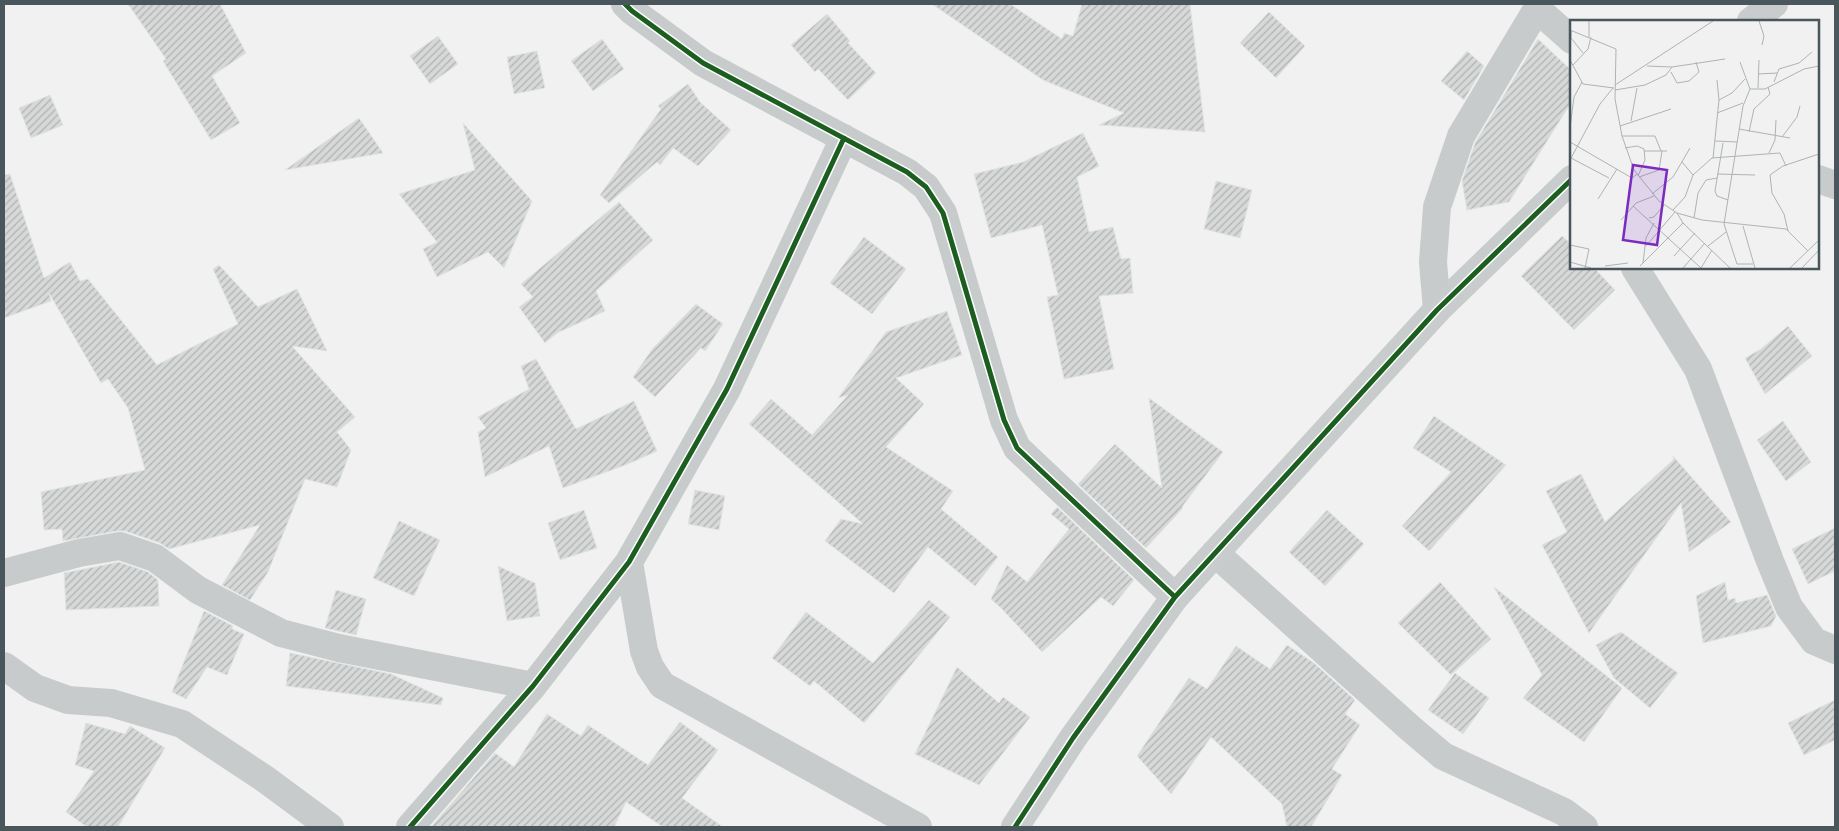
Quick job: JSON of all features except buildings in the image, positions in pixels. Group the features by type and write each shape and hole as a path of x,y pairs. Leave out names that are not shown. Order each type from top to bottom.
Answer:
{"street":[{"path":"626,4 632,11 703,63 907,172 926,187 943,212 1004,420 1017,448 1175,597"},
{"path":"1752,20 1774,4"},
{"path":"1438,310 1433,262 1437,207 1461,136 1538,7 1570,38"},
{"path":"410,827 533,686 629,562 727,390 844,138"},
{"path":"1819,179 1835,185"},
{"path":"1015,827 1073,738 1175,597 1438,310 1570,181"},
{"path":"1636,269 1698,369 1789,607 1814,641 1835,650"},
{"path":"4,573 79,553 120,546 155,558 198,590 281,633 339,648 533,686"},
{"path":"1214,553 1443,756 1564,812 1584,827"},
{"path":"629,562 644,651 650,667 662,685 918,827"},
{"path":"4,666 35,688 68,700 111,702 182,724 265,779 330,827"}],"cycle path":[{"path":"625,4 703,63 907,172 926,187 943,213 1004,420 1017,448 1175,597"},
{"path":"410,827 533,686 629,562 727,389 844,138"},
{"path":"1015,827 1073,738 1175,597 1437,310 1570,181"}]}
